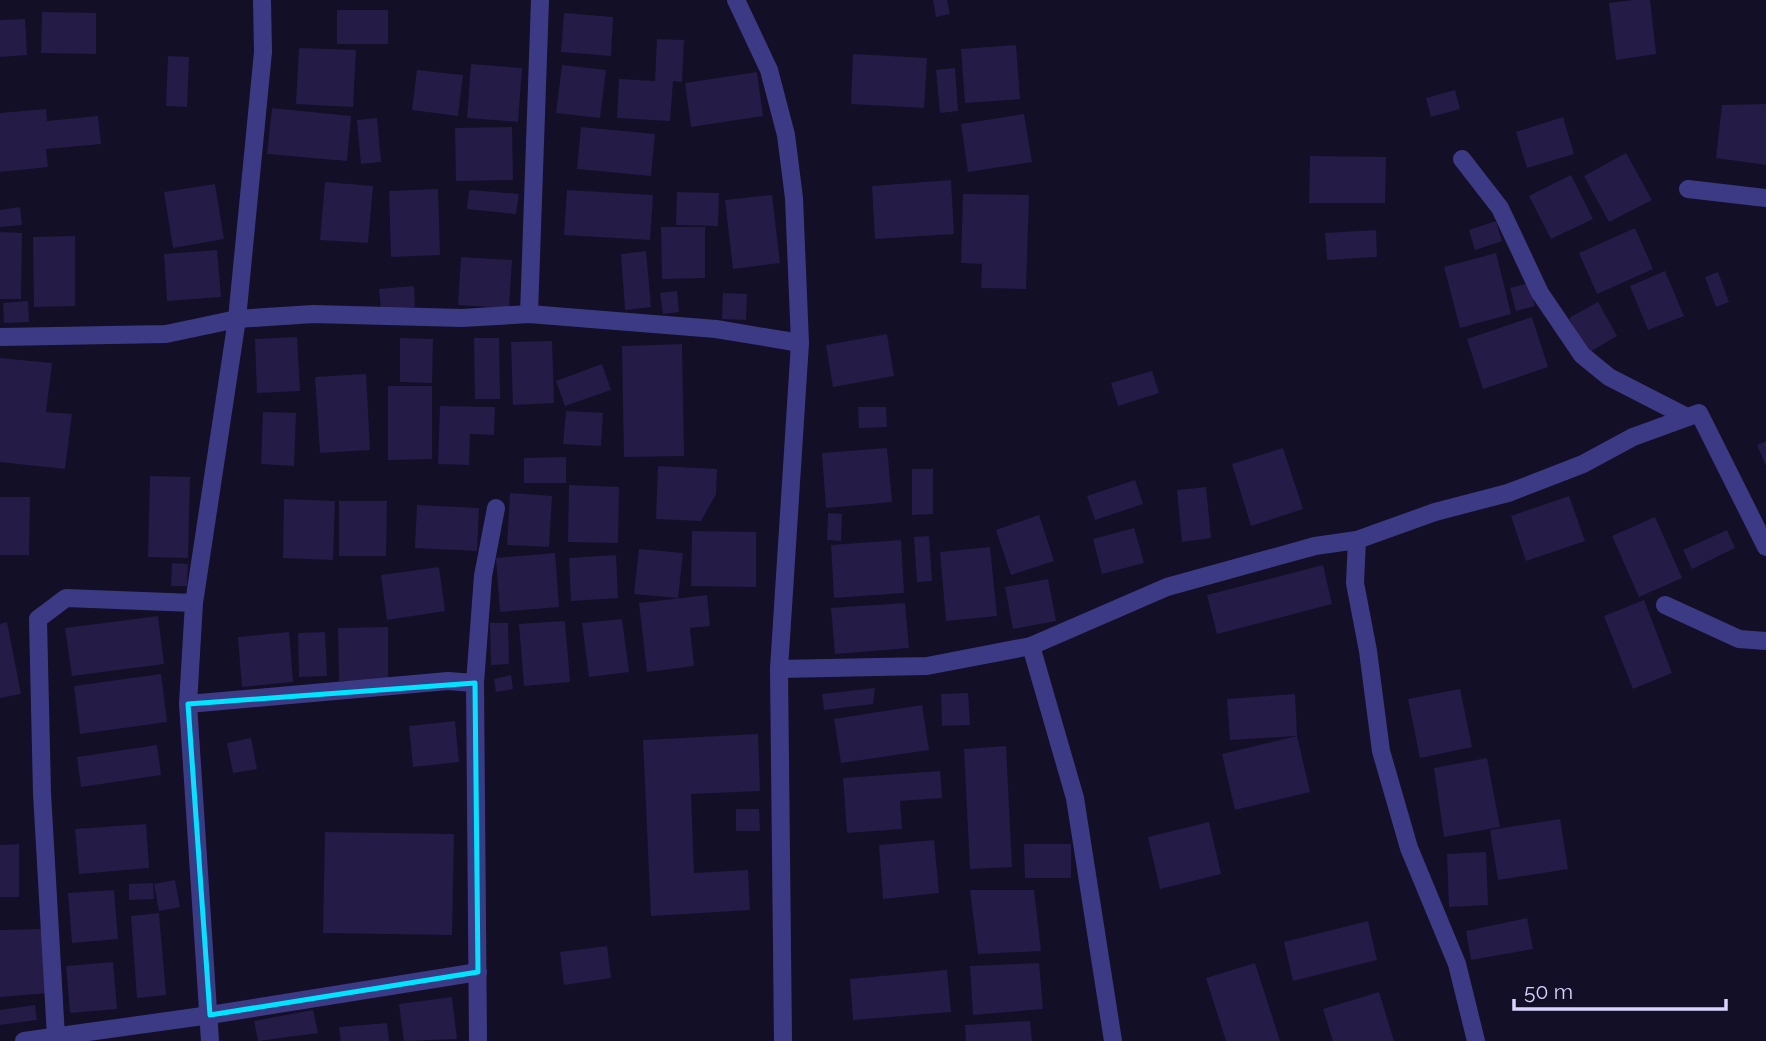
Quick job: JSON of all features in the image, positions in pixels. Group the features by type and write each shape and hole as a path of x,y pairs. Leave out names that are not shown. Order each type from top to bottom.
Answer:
{"street":[{"path":"210,1041 188,704 194,603 237,320 263,52 262,0"},
{"path":"529,314 540,0"},
{"path":"736,0 769,70 786,135 794,198 800,343 779,669 783,1041"},
{"path":"1462,159 1500,208 1540,293 1582,355 1609,377 1687,416"},
{"path":"1688,189 1766,198"},
{"path":"0,337 166,334 237,320 313,314 462,318 529,314 716,329 800,343"},
{"path":"779,669 927,666 1031,646 1167,587 1315,546 1357,540 1435,512 1508,493 1584,464 1633,436 1699,413 1766,547"},
{"path":"478,1041 475,682 483,576 496,508"},
{"path":"1357,540 1355,583 1368,651 1381,751 1409,848 1457,964 1476,1041"},
{"path":"56,1037 42,793 38,619 66,598 194,603"},
{"path":"1665,605 1739,639 1766,641"},
{"path":"1031,646 1074,798 1113,1041"},
{"path":"188,704 448,681 475,682"},
{"path":"24,1041 210,1015 478,972"}],"highlighted area":[{"path":"475,683 478,972 210,1015 188,704"}],"building":[{"path":"933,0 947,0 950,14 936,17"},
{"path":"1650,0 1656,54 1616,60 1609,3"},
{"path":"337,10 388,10 388,44 337,44"},
{"path":"42,12 96,13 96,54 41,53"},
{"path":"564,13 613,17 611,56 561,52"},
{"path":"25,19 27,55 0,57 0,20"},
{"path":"657,39 684,40 682,82 673,81 670,121 617,118 619,79 655,81"},
{"path":"1016,45 1020,99 965,103 961,49"},
{"path":"299,48 356,50 353,107 296,104"},
{"path":"853,54 927,58 924,108 851,104"},
{"path":"168,56 189,57 187,107 166,106"},
{"path":"471,64 522,68 518,122 467,118"},
{"path":"562,65 606,70 600,118 556,113"},
{"path":"955,68 958,111 940,113 936,70"},
{"path":"417,70 463,75 458,116 412,110"},
{"path":"757,72 763,116 691,127 685,83"},
{"path":"1455,90 1460,109 1431,117 1426,98"},
{"path":"1766,104 1766,165 1716,158 1722,105"},
{"path":"272,108 351,116 347,161 267,154"},
{"path":"46,109 47,121 98,116 101,144 46,149 48,167 0,172 0,113"},
{"path":"1024,114 1032,162 968,172 961,124"},
{"path":"1563,117 1574,154 1527,168 1516,132"},
{"path":"377,118 381,162 361,164 357,120"},
{"path":"512,127 513,180 456,181 455,128"},
{"path":"581,127 655,134 651,176 577,169"},
{"path":"1626,153 1652,200 1609,222 1584,176"},
{"path":"1310,156 1386,157 1385,203 1309,203"},
{"path":"1571,175 1593,219 1551,239 1529,196"},
{"path":"951,180 954,234 875,239 872,186"},
{"path":"325,182 373,186 368,243 320,240"},
{"path":"215,184 224,239 173,248 164,192"},
{"path":"438,189 440,255 391,257 389,191"},
{"path":"469,190 519,194 516,214 467,209"},
{"path":"567,190 653,195 650,240 564,235"},
{"path":"677,192 719,193 718,226 676,225"},
{"path":"963,194 1029,195 1026,289 981,288 982,264 961,263"},
{"path":"772,195 780,263 733,269 725,200"},
{"path":"20,207 22,225 0,227 0,210"},
{"path":"1496,221 1502,241 1475,250 1469,230"},
{"path":"661,227 705,227 705,278 662,279"},
{"path":"1635,228 1653,269 1597,294 1579,253"},
{"path":"1376,230 1377,257 1327,260 1325,233"},
{"path":"0,232 22,233 21,299 0,299"},
{"path":"75,236 75,306 34,307 33,237"},
{"path":"217,250 221,297 167,301 164,254"},
{"path":"646,251 651,307 625,310 621,254"},
{"path":"1496,253 1511,314 1460,328 1444,267"},
{"path":"461,257 512,260 509,308 458,305"},
{"path":"1665,271 1684,316 1648,330 1630,286"},
{"path":"1718,272 1729,302 1716,307 1705,277"},
{"path":"1529,283 1535,306 1516,311 1510,288"},
{"path":"414,286 415,307 381,310 379,289"},
{"path":"677,291 679,312 663,314 660,293"},
{"path":"723,293 747,294 746,320 722,319"},
{"path":"28,301 29,322 4,323 3,303"},
{"path":"1598,302 1617,336 1588,353 1569,318"},
{"path":"1532,317 1548,367 1483,389 1467,339"},
{"path":"887,334 894,376 833,387 826,345"},
{"path":"297,337 300,391 257,393 255,339"},
{"path":"400,338 433,339 432,383 400,382"},
{"path":"474,338 499,338 500,399 475,399"},
{"path":"552,341 554,403 513,405 511,342"},
{"path":"682,344 684,456 624,457 622,346"},
{"path":"0,358 52,363 46,412 72,414 65,469 0,462"},
{"path":"602,364 611,390 565,406 556,381"},
{"path":"1152,371 1159,393 1118,406 1111,383"},
{"path":"366,374 370,450 320,453 315,377"},
{"path":"388,386 432,386 432,459 388,460"},
{"path":"440,406 495,407 494,435 470,434 469,465 438,464"},
{"path":"858,407 886,407 887,427 859,428"},
{"path":"566,411 603,413 601,446 563,444"},
{"path":"263,412 296,413 294,466 261,464"},
{"path":"1766,441 1766,466 1757,445"},
{"path":"887,448 892,502 826,508 822,453"},
{"path":"1283,448 1303,509 1251,526 1232,464"},
{"path":"566,457 566,483 524,483 524,458"},
{"path":"658,466 717,469 716,494 701,521 656,519"},
{"path":"912,469 933,469 933,514 912,515"},
{"path":"150,476 190,477 188,558 148,557"},
{"path":"1135,480 1143,504 1095,520 1087,496"},
{"path":"569,485 619,487 618,543 568,542"},
{"path":"1206,487 1211,538 1182,542 1177,490"},
{"path":"510,493 552,496 549,547 507,545"},
{"path":"1569,496 1585,541 1526,561 1511,516"},
{"path":"0,497 30,497 29,555 0,555"},
{"path":"284,499 335,501 333,560 283,558"},
{"path":"339,501 387,501 386,556 339,556"},
{"path":"417,505 479,508 477,551 415,548"},
{"path":"828,513 842,514 841,541 827,540"},
{"path":"1039,515 1054,561 1011,575 996,530"},
{"path":"1655,517 1682,578 1639,597 1612,536"},
{"path":"1134,528 1144,563 1102,574 1093,539"},
{"path":"1727,530 1735,548 1692,569 1683,550"},
{"path":"692,531 756,532 756,587 691,586"},
{"path":"929,536 932,581 917,582 914,537"},
{"path":"901,540 904,593 834,598 831,545"},
{"path":"990,547 997,616 946,621 940,552"},
{"path":"639,549 683,553 678,598 634,594"},
{"path":"555,553 559,607 500,612 496,558"},
{"path":"616,555 618,598 571,601 569,558"},
{"path":"172,563 188,564 187,586 171,586"},
{"path":"1323,565 1332,604 1217,634 1207,595"},
{"path":"439,567 445,611 387,620 381,575"},
{"path":"1048,579 1056,621 1013,629 1005,587"},
{"path":"707,595 710,626 690,628 694,666 647,672 639,603"},
{"path":"1644,600 1672,673 1633,689 1604,616"},
{"path":"905,603 909,648 835,654 831,608"},
{"path":"158,616 164,664 72,676 65,628"},
{"path":"622,619 629,672 589,677 582,623"},
{"path":"565,621 570,682 524,686 519,624"},
{"path":"7,622 21,694 0,698 0,624"},
{"path":"490,623 508,623 509,664 491,665"},
{"path":"388,627 388,680 339,681 338,628"},
{"path":"289,632 293,682 242,687 238,637"},
{"path":"325,632 327,676 299,677 298,633"},
{"path":"161,674 167,722 80,734 74,686"},
{"path":"511,675 513,689 496,692 494,679"},
{"path":"875,688 873,704 824,710 822,694"},
{"path":"1460,689 1472,747 1420,758 1408,699"},
{"path":"968,693 970,725 942,726 941,694"},
{"path":"1295,694 1297,736 1230,740 1227,699"},
{"path":"922,705 929,750 841,763 834,719"},
{"path":"455,721 459,762 413,767 409,726"},
{"path":"758,734 760,791 691,794 694,873 748,870 750,910 651,916 643,740"},
{"path":"1297,736 1310,792 1235,810 1222,754"},
{"path":"251,738 257,769 233,773 227,743"},
{"path":"157,745 161,775 81,787 77,757"},
{"path":"1006,746 1012,867 970,869 964,749"},
{"path":"1487,758 1500,827 1444,837 1434,768"},
{"path":"940,771 942,798 900,801 902,829 847,833 843,778"},
{"path":"736,809 759,809 760,831 736,831"},
{"path":"1560,819 1568,869 1498,880 1490,830"},
{"path":"1209,822 1221,874 1160,889 1148,837"},
{"path":"146,824 149,868 79,874 75,829"},
{"path":"325,832 454,834 452,935 323,933"},
{"path":"934,840 939,893 883,899 879,845"},
{"path":"19,844 19,897 0,897 0,845"},
{"path":"1024,844 1071,844 1071,878 1025,878"},
{"path":"1486,852 1488,905 1449,907 1447,854"},
{"path":"175,880 180,907 159,911 154,884"},
{"path":"153,883 154,899 129,900 129,884"},
{"path":"114,890 118,939 72,943 68,893"},
{"path":"970,890 1034,890 1041,951 978,954"},
{"path":"159,913 166,995 137,998 131,916"},
{"path":"1527,918 1533,949 1471,960 1466,931"},
{"path":"1368,921 1377,960 1293,981 1284,942"},
{"path":"43,929 48,993 0,997 0,930"},
{"path":"607,946 611,978 564,985 560,952"},
{"path":"113,962 117,1009 70,1013 66,966"},
{"path":"1039,963 1043,1009 973,1015 970,966"},
{"path":"1255,963 1280,1041 1226,1041 1206,978"},
{"path":"947,970 951,1012 853,1020 850,979"},
{"path":"1379,992 1394,1041 1333,1041 1323,1009"},
{"path":"452,997 457,1039 404,1041 399,1004"},
{"path":"35,1005 37,1020 0,1025 0,1010"},
{"path":"313,1010 318,1033 258,1041 254,1021"},
{"path":"1030,1021 1032,1041 966,1041 965,1025"},
{"path":"387,1023 389,1041 341,1041 339,1027"}]}
